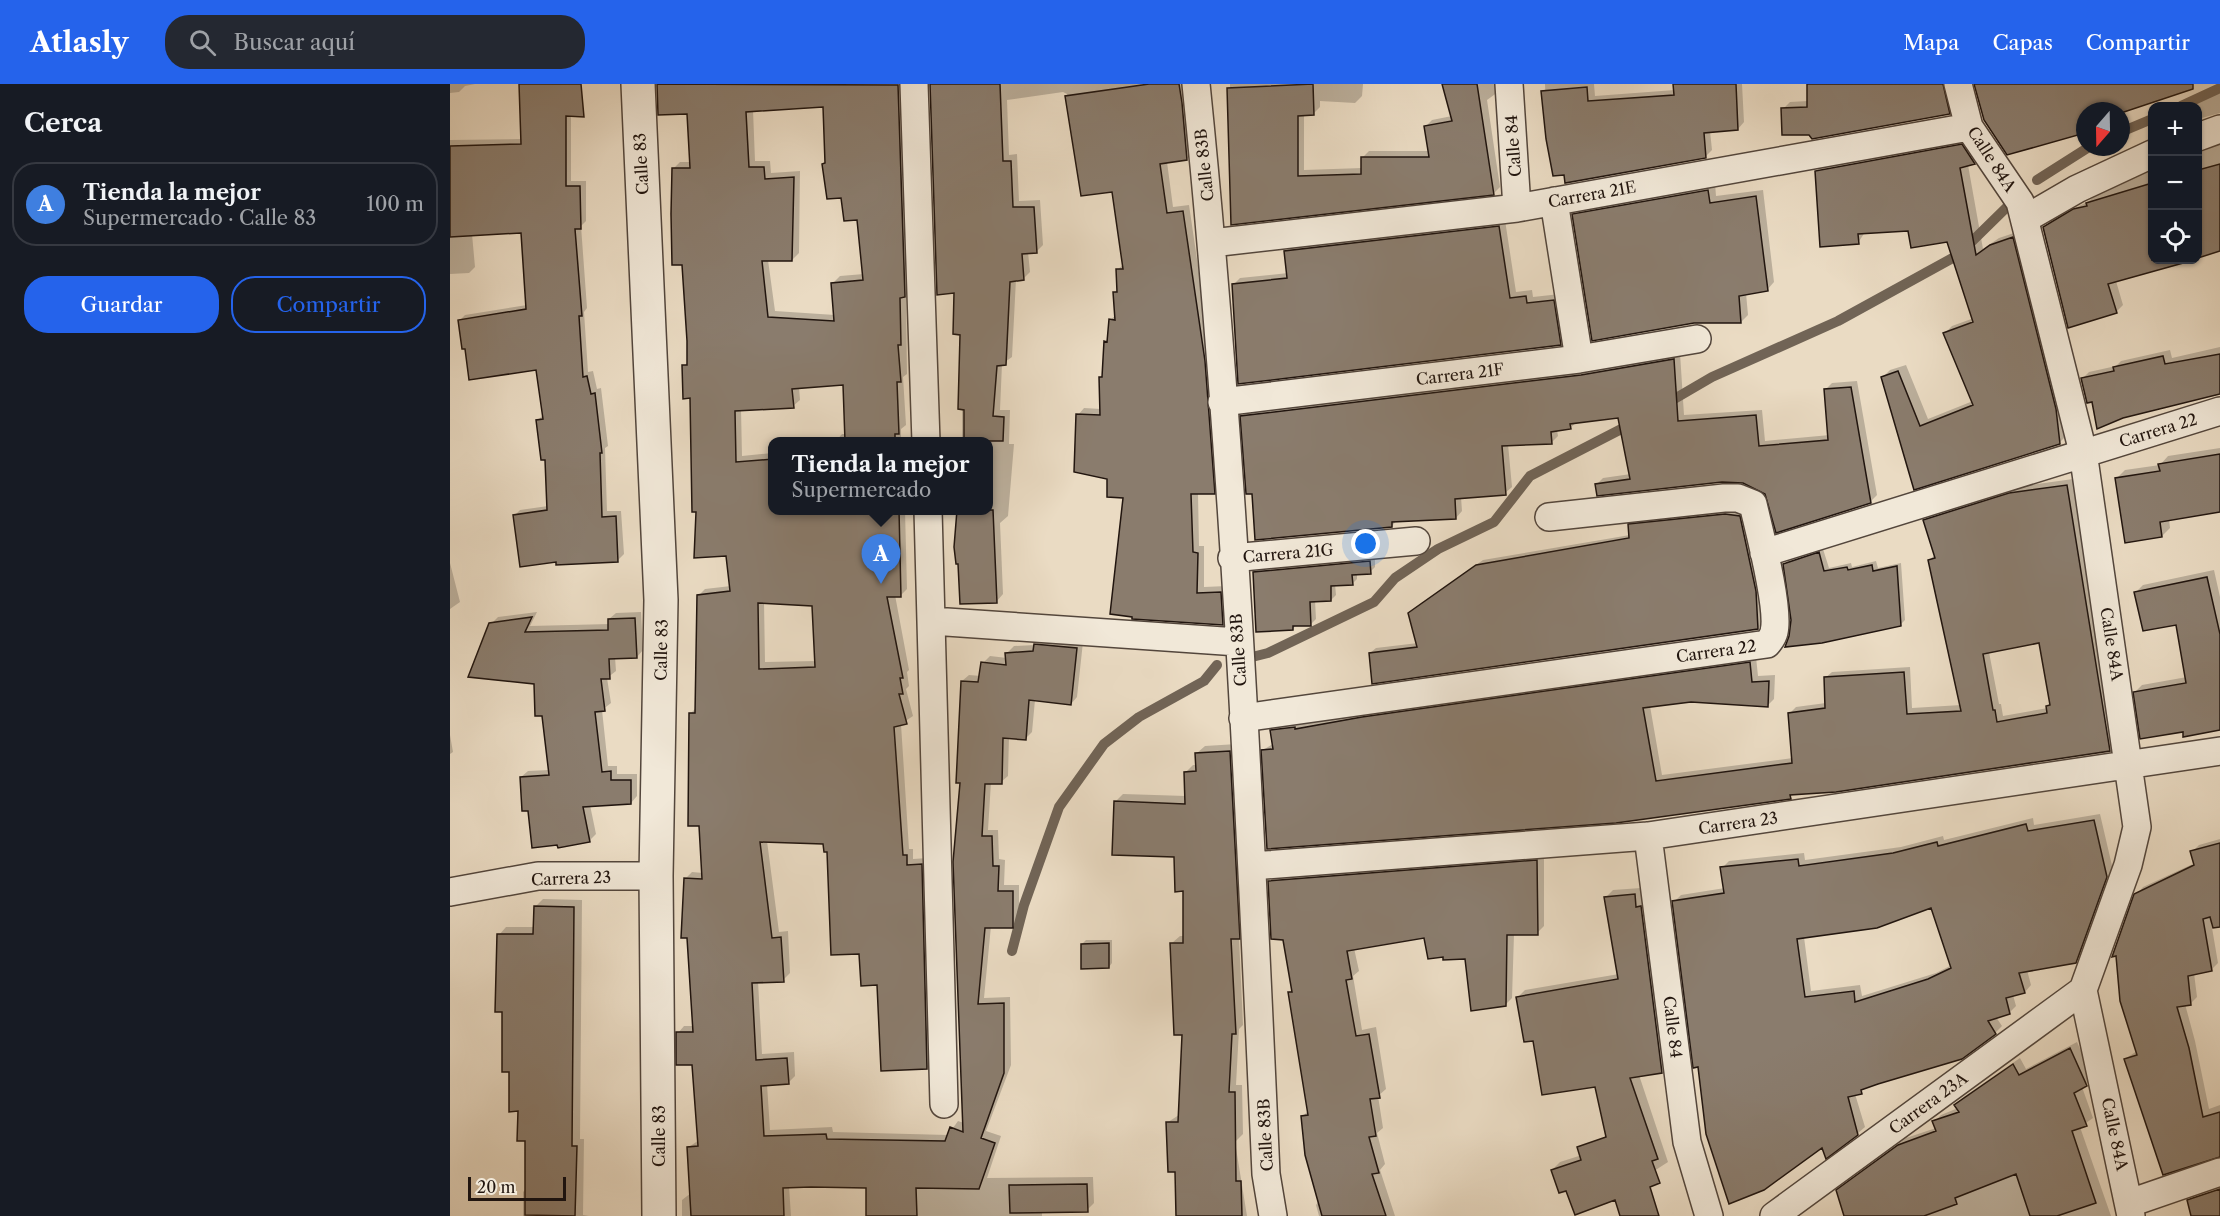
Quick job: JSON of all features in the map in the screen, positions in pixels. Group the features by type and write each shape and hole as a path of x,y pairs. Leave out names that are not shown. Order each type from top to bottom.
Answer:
{"street":[{"name":"Calle 83","path":"638,84 661,600 656,876 659,1216"},
{"path":"914,84 926,437"},
{"name":"Calle 83B","path":"1196,84 1212,243 1252,866 1266,1174 1272,1216"},
{"name":"Calle 84","path":"1509,84 1517,208"},
{"name":"Calle 84A","path":"1958,84 1969,127 2018,201 2083,452 2138,827 2128,865 2083,990 2131,1209"},
{"name":"Carrera 21E","path":"1212,243 1517,208 1969,127"},
{"path":"2202,136 2220,129"},
{"path":"2018,201 2077,189 2148,156"},
{"path":"1554,201 1579,359"},
{"name":"Carrera 21F","path":"1222,402 1579,359 1698,339"},
{"name":"Carrera 22","path":"1243,718 1767,644 1774,635 1775,621 1764,553 2220,411"},
{"path":"1549,518 1738,498 1753,504 1764,553"},
{"path":"928,515 944,1104"},
{"name":"Carrera 21G","path":"1232,558 1416,541"},
{"path":"932,621 1238,655"},
{"name":"Carrera 23","path":"1252,866 1648,836 2220,751"},
{"name":"Calle 84","path":"1648,836 1687,1142 1709,1216"},
{"name":"Carrera 23","path":"450,892 538,876 656,876"},
{"name":"Carrera 23A","path":"1774,1216 2083,990"},
{"path":"2131,1209 2220,1172"}],"building":[{"path":"519,84 581,84 584,117 566,116 566,186 580,186 581,229 575,229 582,316 579,316 583,377 587,376 591,394 595,393 602,453 600,453 602,517 616,516 618,562 556,565 556,562 520,567 513,515 547,510 545,460 541,460 536,420 543,419 536,370 469,380 465,349 462,349 458,320 526,309 521,233 450,237 450,146 521,144"},
{"path":"657,84 898,85 905,297 900,298 901,345 898,345 901,382 897,382 899,434 895,434 895,437 845,437 843,385 792,389 794,408 735,411 736,462 768,459 768,515 899,515 901,597 887,597 903,678 900,678 903,694 899,694 907,724 894,727 903,855 907,855 907,865 922,864 927,1069 881,1071 877,985 861,986 859,954 831,955 827,852 824,852 823,844 760,842 772,938 781,937 784,982 752,983 756,1060 787,1058 789,1084 761,1086 764,1136 826,1134 827,1139 945,1141 950,1127 963,1132 953,862 960,783 956,783 961,681 978,682 981,662 1006,665 1005,653 1033,651 1034,644 1077,648 1071,705 1029,700 1026,740 1003,738 1002,784 985,784 982,836 992,836 993,866 999,866 998,891 1013,891 1013,928 985,928 978,1004 1004,1003 1004,1073 981,1138 995,1143 979,1189 916,1188 917,1216 866,1216 866,1188 811,1187 783,1188 784,1216 691,1216 687,1147 698,1146 692,1065 676,1065 676,1032 693,1032 687,938 681,938 684,878 702,879 699,826 688,826 689,713 695,713 697,595 730,591 726,556 694,558 696,512 692,512 690,398 683,399 682,365 687,365 687,341 682,265 672,265 671,214 672,168 690,168 687,114 658,115","holes":["823,107 825,163 822,164 827,199 841,198 844,221 857,220 863,280 831,283 834,321 768,317 762,261 792,261 794,177 765,179 764,167 749,167 746,112","758,603 812,606 815,667 759,669"]},
{"path":"930,84 1000,84 1003,161 1011,161 1013,207 1034,207 1037,253 1022,254 1024,280 1010,282 1006,365 997,366 993,416 1004,417 1003,441 993,441 993,437 964,437 964,410 958,409 960,335 953,334 954,293 937,295"},
{"path":"1149,84 1179,84 1182,103 1187,160 1160,164 1167,213 1183,211 1205,361 1215,494 1191,494 1193,552 1198,553 1197,593 1221,592 1223,625 1132,619 1132,617 1110,614 1123,498 1107,497 1107,479 1074,472 1076,414 1100,415 1099,377 1102,377 1104,341 1107,342 1109,319 1115,320 1113,292 1117,292 1116,269 1123,269 1112,192 1081,196 1065,96"},
{"path":"1313,84 1314,115 1298,116 1298,176 1361,174 1361,157 1429,157 1424,126 1452,121 1442,84 1477,84 1494,195 1231,225 1227,88"},
{"path":"1673,84 1736,84 1738,130 1704,133 1706,158 1565,183 1564,175 1553,176 1541,91 1587,87 1588,101 1674,95"},
{"path":"1807,84 1943,84 1950,114 1812,139 1809,135 1782,135 1781,108 1807,107"},
{"path":"1974,84 2193,84 2193,89 2148,102 2148,104 2130,110 2130,102 2076,102 2076,136 2007,155 1984,120"},
{"path":"1962,144 1975,164 1960,168 1976,255 1990,245 2013,237 2056,409 2060,444 1914,490 1881,377 1898,371 1920,426 1973,405 1943,333 1973,322 1947,242 1911,248 1908,231 1858,234 1859,244 1820,247 1815,171"},
{"path":"2220,164 2220,251 2202,257 2202,210 2202,169"},
{"path":"2148,184 2148,264 2180,264 2108,284 2117,313 2068,328 2043,227 2073,209 2087,206 2086,203"},
{"path":"1708,190 1710,203 1756,196 1768,291 1739,296 1741,323 1694,323 1592,341 1572,214"},
{"path":"1499,226 1510,298 1526,296 1527,303 1554,300 1561,345 1238,384 1232,284 1287,278 1284,251"},
{"path":"2220,354 2220,394 2123,418 2097,429 2092,402 2087,403 2081,378 2114,371 2113,367 2163,356 2165,364"},
{"path":"1674,359 1678,421 1756,415 1759,446 1828,440 1824,389 1851,387 1871,503 1776,533 1765,494 1743,483 1722,482 1597,496 1595,484 1630,479 1618,418 1570,424 1571,429 1551,432 1552,444 1502,446 1506,495 1455,499 1456,519 1392,522 1392,527 1255,540 1252,494 1246,494 1240,416 1581,375"},
{"path":"2220,454 2220,512 2160,522 2162,537 2125,543 2115,478 2160,471 2158,464"},
{"path":"2067,485 2110,751 1836,792 1790,795 1791,799 1616,823 1267,849 1261,750 1273,749 1270,730 1295,727 1295,729 1362,717 1750,662 1752,682 1769,681 1768,707 1691,702 1643,708 1656,781 1792,763 1788,713 1825,708 1824,677 1904,672 1907,714 1961,711 1928,560 1935,558 1923,520 2009,493","holes":["2039,643 2050,705 2046,706 2047,713 1997,722 1983,654"]},
{"path":"993,510 997,603 960,604 958,564 956,564 954,547 957,515 993,515"},
{"path":"1725,514 1740,516 1756,591 1758,629 1372,684 1369,653 1417,647 1408,613 1476,565 1629,538 1628,524"},
{"path":"1819,552 1824,571 1847,567 1848,570 1872,565 1873,571 1897,566 1901,626 1822,643 1785,647 1791,620 1783,564"},
{"path":"1370,561 1371,574 1352,575 1353,585 1331,586 1331,601 1310,602 1311,626 1293,626 1293,630 1256,632 1253,572"},
{"path":"2207,577 2220,634 2220,730 2183,737 2183,732 2140,739 2133,692 2186,683 2176,625 2143,631 2134,592"},
{"path":"532,617 525,632 608,630 608,619 635,618 637,658 609,659 610,679 601,679 605,711 595,712 602,772 611,771 611,780 631,780 631,804 583,807 590,842 558,848 557,845 532,848 528,811 522,811 520,777 549,775 542,716 535,716 534,684 468,677 489,623"},
{"path":"1230,751 1240,939 1231,939 1236,1034 1232,1034 1229,1092 1235,1092 1236,1181 1241,1181 1242,1216 1176,1216 1175,1172 1168,1172 1166,1122 1178,1122 1182,1035 1174,1035 1170,943 1183,943 1183,891 1175,892 1174,857 1112,855 1114,801 1185,804 1184,772 1196,771 1195,753"},
{"path":"2094,820 2107,877 2076,963 2019,973 2025,993 2006,998 2010,1014 1988,1021 1996,1034 1962,1059 1878,1084 1861,1090 1862,1094 1848,1097 1858,1135 1826,1159 1822,1148 1764,1190 1729,1204 1706,1134 1698,1067 1693,1068 1672,901 1724,893 1720,867 1798,859 1799,866 1893,853 1937,842 1938,846 2026,824 2028,831","holes":["1931,908 1951,968 1928,979 1855,1002 1854,991 1805,997 1797,939 1877,928"]},
{"path":"2220,843 2220,927 2213,928 2210,917 2203,919 2212,971 2188,976 2191,1005 2177,1007 2189,1048 2203,1117 2220,1112 2220,1157 2163,1175 2124,1059 2137,1055 2120,1001 2116,956 2112,957 2134,894 2194,865 2190,851"},
{"path":"1537,860 1538,935 1507,935 1506,1006 1471,1011 1465,959 1443,960 1443,957 1428,959 1424,938 1347,951 1352,979 1346,980 1356,1036 1369,1034 1380,1098 1370,1099 1376,1136 1369,1137 1379,1173 1372,1174 1386,1216 1322,1216 1305,1155 1301,1116 1308,1115 1288,992 1292,992 1283,940 1271,939 1268,881"},
{"path":"1635,894 1636,907 1641,906 1662,1073 1630,1078 1658,1159 1652,1161 1660,1183 1650,1187 1659,1216 1620,1216 1615,1200 1575,1215 1566,1191 1559,1193 1551,1170 1581,1160 1577,1147 1606,1137 1595,1087 1542,1095 1533,1041 1524,1042 1516,997 1618,979 1604,897"},
{"path":"534,906 574,907 572,1146 577,1146 575,1216 525,1215 525,1141 517,1141 518,1111 509,1112 509,1072 502,1072 502,1012 495,1012 497,934 533,934"},
{"path":"1109,943 1109,968 1081,969 1081,944"},
{"path":"2070,1048 2087,1086 2074,1093 2087,1126 2072,1131 2096,1203 2057,1216 2030,1216 2016,1174 1955,1198 1957,1204 1924,1216 1844,1216 1836,1190 1898,1145 1936,1131 1932,1121 1959,1112 1954,1105 2013,1064 2019,1075"},
{"path":"1087,1184 1088,1212 1010,1213 1009,1185"},
{"path":"2220,1189 2220,1216 2191,1216 2187,1200"}],"waterway":[{"path":"2190,102 2220,88"},
{"path":"2130,128 2148,121"},
{"path":"2037,180 2076,155"},
{"path":"1664,405 1712,377 1838,321 1958,255 2007,207"},
{"path":"1252,657 1268,653 1374,602 1395,578 1438,549 1494,522 1530,476 1633,423"},
{"path":"1012,951 1024,905 1059,807 1104,744 1139,717 1204,681 1217,665"}],"place":[{"name":"Tienda la mejor","path":"881,584"}]}
